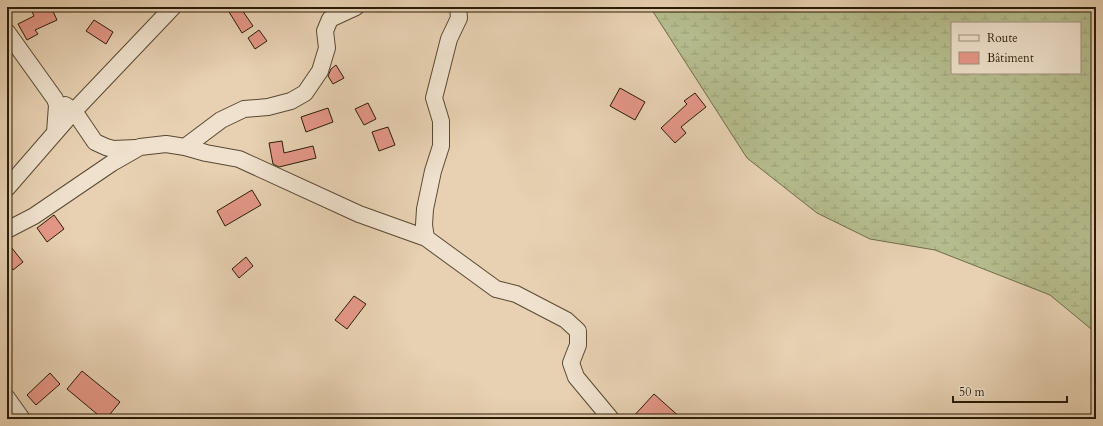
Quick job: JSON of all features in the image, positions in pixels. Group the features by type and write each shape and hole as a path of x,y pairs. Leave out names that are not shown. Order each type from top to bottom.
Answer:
{"street":[{"path":"7,188 74,110 173,7"},
{"path":"185,147 221,120 244,109 268,107 291,101 305,92 320,71 327,48 325,31 330,19 356,7"},
{"path":"426,238 424,225 425,209 441,141 441,121 434,98 449,39 459,18 458,7"},
{"path":"7,32 55,99 57,105 55,133"},
{"path":"57,105 63,104 74,110 95,142 106,147 113,149 140,148 166,144 239,159 359,214 426,238 496,289 516,294 566,320 578,331 578,345 571,363 576,377 611,419"},
{"path":"7,230 34,216 112,163 140,148"},
{"path":"7,398 22,419"}],"green space":[{"path":"650,7 1096,7 1096,333 1050,295 935,250 870,239 817,213 747,158"}],"building":[{"path":"30,7 51,7 57,20 35,30 38,34 27,40 18,24 34,16"},
{"path":"226,7 240,7 253,26 242,33"},
{"path":"94,20 113,32 106,44 86,31"},
{"path":"259,30 267,41 255,49 248,38"},
{"path":"336,65 344,78 333,84 328,76 331,69"},
{"path":"620,88 645,102 635,120 610,106"},
{"path":"695,93 706,107 681,127 686,133 675,143 661,128 687,104 684,101"},
{"path":"368,103 376,119 364,125 355,109"},
{"path":"328,108 333,122 306,132 301,117"},
{"path":"388,127 395,145 379,151 372,132"},
{"path":"282,141 284,153 313,146 316,158 279,167 273,164 269,143"},
{"path":"252,190 261,205 225,226 217,211"},
{"path":"54,215 64,229 47,242 37,228"},
{"path":"7,242 23,262 13,270 7,262"},
{"path":"246,257 253,266 239,278 232,269"},
{"path":"354,296 366,304 347,329 335,320"},
{"path":"82,371 120,402 106,419 103,419 67,389"},
{"path":"50,373 60,384 36,405 27,395"},
{"path":"654,394 682,419 631,419"}]}
